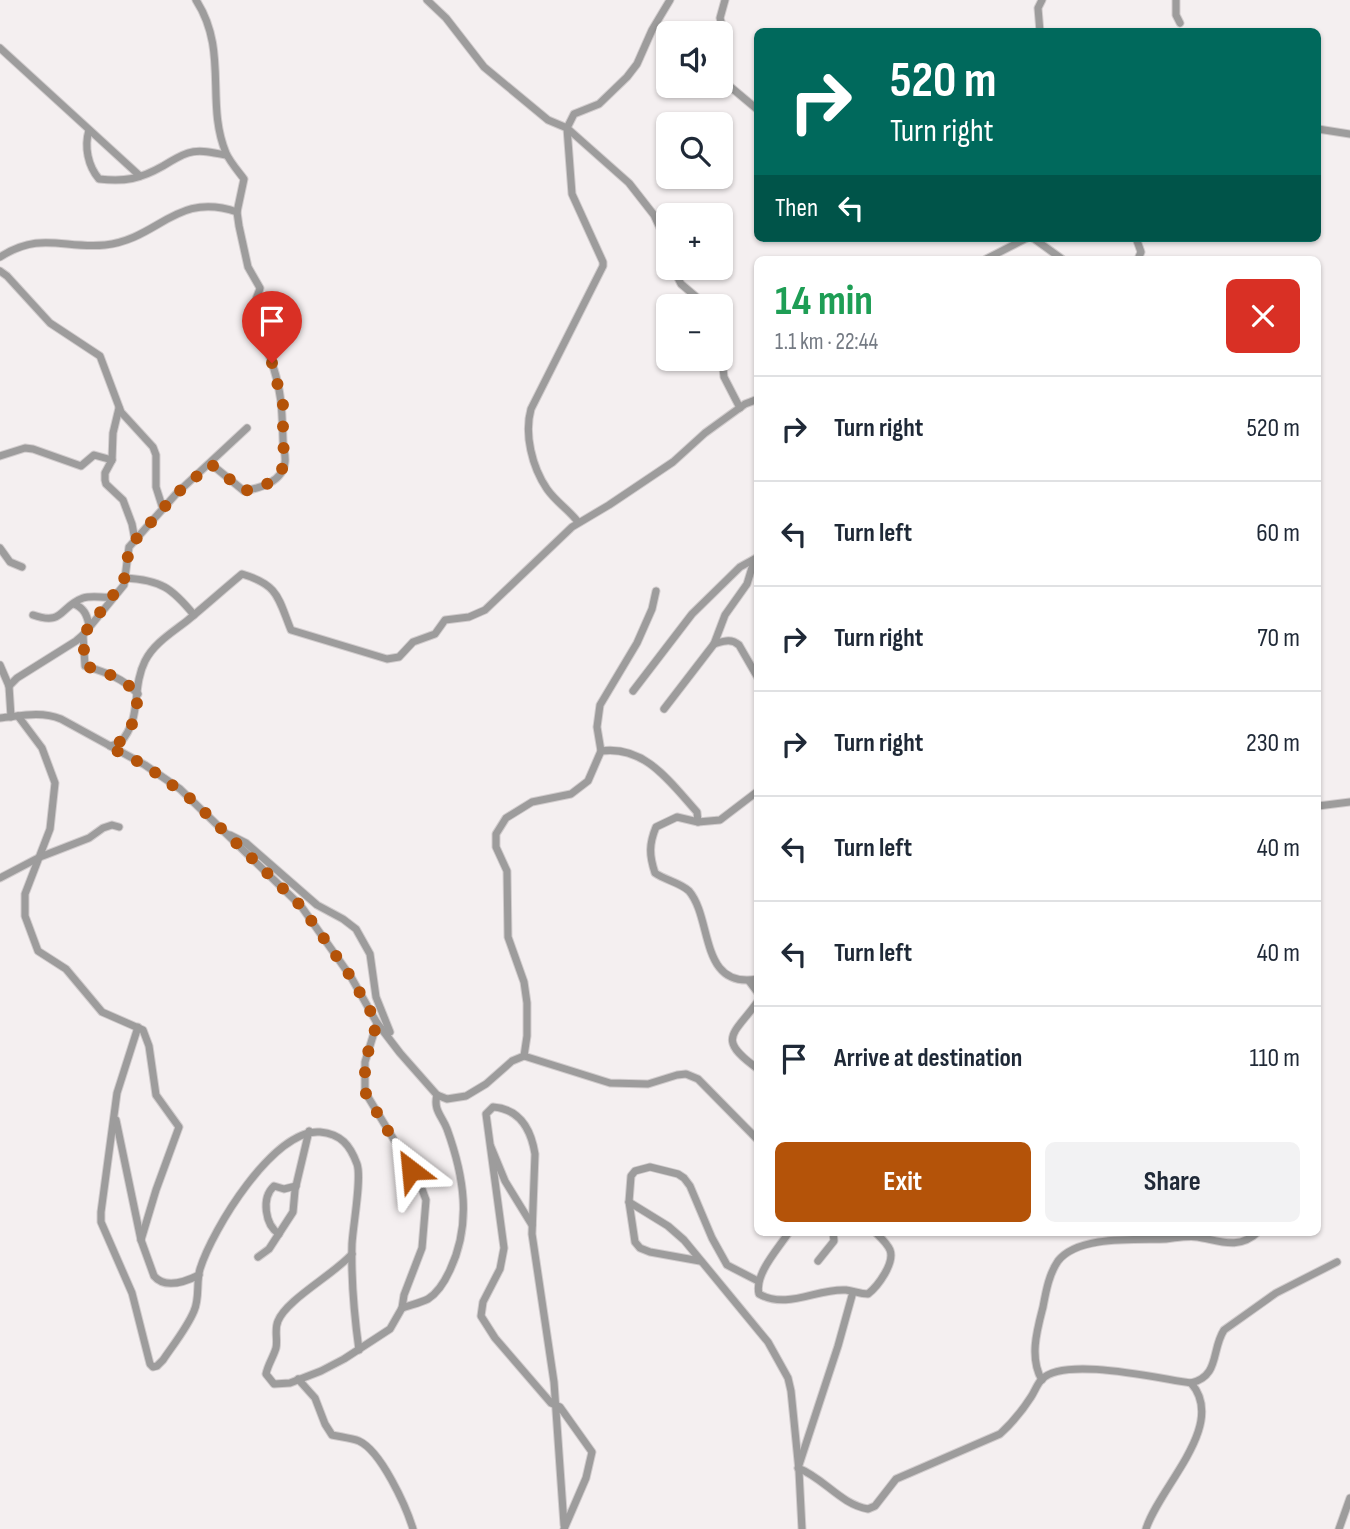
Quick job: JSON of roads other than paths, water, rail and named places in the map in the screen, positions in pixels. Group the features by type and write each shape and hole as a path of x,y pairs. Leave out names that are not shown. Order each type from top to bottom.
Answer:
{"street":[{"path":"196,0 211,29 215,51 219,132 226,155 244,179 237,212 248,267 260,288 255,303 257,321 283,405 285,463 279,475 263,487 244,491 211,464"},
{"path":"426,0 446,18 484,67 548,120 567,128 628,183 656,220"},
{"path":"578,522 548,489 526,434 531,408 603,266 572,194 567,128 574,114 599,104 627,77 637,64 652,30 670,0"},
{"path":"725,0 720,18 726,39 726,84 754,107"},
{"path":"1040,28 1038,8 1042,0"},
{"path":"1176,0 1176,15 1180,23"},
{"path":"0,48 141,176"},
{"path":"1321,129 1350,134"},
{"path":"89,130 87,138 90,169 99,179 121,182 141,176 189,152 226,155"},
{"path":"0,257 19,246 43,241 103,245 134,239 168,217 201,206 223,207 237,212"},
{"path":"992,256 1019,242"},
{"path":"1039,242 1058,256"},
{"path":"0,271 50,323 100,356 119,408 153,447 156,455 156,487 163,509"},
{"path":"679,280 692,294"},
{"path":"723,371 740,408"},
{"path":"109,747 120,743 127,735 137,706 139,674 146,658 162,640 243,574 262,581 276,593 291,630 387,659 399,657 413,642 435,634 445,621 469,617 485,610 578,522 609,505 673,462 705,433 754,401"},
{"path":"119,408 113,433 112,460 105,473 106,484 123,500 135,540"},
{"path":"9,687 17,678 83,635 112,597 121,590 129,547 176,494 247,428"},
{"path":"0,456 25,448 40,450 81,466 94,455 112,460"},
{"path":"0,548 10,562 22,566"},
{"path":"633,691 692,614 740,567 754,560"},
{"path":"664,709 714,644 725,615 747,584 754,565"},
{"path":"125,578 156,583 173,591 194,615"},
{"path":"524,1056 527,1003 524,982 508,937 506,871 496,847 496,834 506,818 532,802 571,794 592,774 601,751 597,727 600,705 637,643 652,609 656,591"},
{"path":"33,615 48,620 85,597 112,597"},
{"path":"74,604 86,613 89,625"},
{"path":"83,635 85,666 129,684 138,694"},
{"path":"714,644 727,640 735,641 754,671"},
{"path":"0,666 9,687 14,716 42,748 55,783 50,829 25,894 25,916 38,951 66,969 103,1012 138,1027 146,1035 156,1096 179,1127 141,1240"},
{"path":"0,718 51,715 145,765 180,789 301,906 351,977 377,1023 394,1042"},
{"path":"601,751 625,751 642,757 697,812 698,822"},
{"path":"754,795 720,820 698,822 677,817 656,827 649,847 655,873 689,891 701,916 705,938 716,963 724,973 749,981 754,980"},
{"path":"1321,806 1350,802"},
{"path":"0,878 40,857 89,838 103,828 112,825 119,827"},
{"path":"224,832 246,843 317,905 356,929 370,954 376,997 394,1042 400,1053 437,1095 447,1098 466,1096 486,1084 512,1061 524,1056 610,1083 648,1084 677,1075 691,1075 719,1099 754,1136"},
{"path":"749,981 754,988"},
{"path":"754,1006 733,1031 732,1042 738,1054 754,1066"},
{"path":"352,1254 334,1273 290,1304 278,1320 277,1346 267,1366 269,1380 278,1385 321,1371 390,1329 402,1308 404,1295 422,1248 426,1200 419,1181 365,1092 365,1062 377,1023"},
{"path":"138,1027 114,1112 101,1222 132,1293 146,1352 153,1367 157,1367 163,1360 195,1310 199,1275 206,1251 238,1196 288,1141 309,1131 331,1133 345,1140 358,1167 352,1300 359,1350"},
{"path":"402,1308 428,1299 444,1283 460,1245 463,1230 464,1190 446,1127 436,1108 437,1095"},
{"path":"564,1527 556,1405 532,1225 535,1154 531,1133 515,1114 493,1107 486,1114 487,1136 504,1248 500,1269 483,1302 481,1316 495,1338 556,1405 560,1408 575,1426 592,1452 586,1478 564,1527"},
{"path":"114,1112 141,1240 153,1276 157,1280 175,1284 199,1275"},
{"path":"258,1257 269,1249 293,1212 309,1131"},
{"path":"487,1136 505,1181 532,1225"},
{"path":"701,1262 640,1248 634,1237 629,1202 631,1177 635,1171 650,1167 678,1174 690,1186 712,1238 727,1265 758,1281"},
{"path":"279,1234 268,1220 267,1197 274,1186 284,1189 296,1186"},
{"path":"629,1202 668,1226 684,1240 768,1342 786,1374 791,1391 802,1529"},
{"path":"786,1236 758,1281 759,1294 786,1301 827,1292 868,1294 882,1278 891,1258 888,1247 878,1236"},
{"path":"818,1261 829,1251 833,1236"},
{"path":"1042,1380 1035,1366 1036,1348 1052,1272 1060,1258 1110,1236 1152,1236"},
{"path":"1184,1236 1230,1244 1253,1236"},
{"path":"798,1468 815,1477 845,1501 868,1509 875,1506 896,1479 1000,1434 1042,1380 1052,1373 1073,1369 1110,1370 1191,1383 1201,1380 1217,1356 1219,1338 1233,1323 1276,1293 1337,1262"},
{"path":"798,1468 853,1292"},
{"path":"299,1379 316,1398 332,1435 357,1440 374,1453 413,1529"},
{"path":"1146,1529 1166,1489 1191,1451 1200,1426 1203,1407 1191,1383"},
{"path":"1339,1529 1350,1498"}]}
